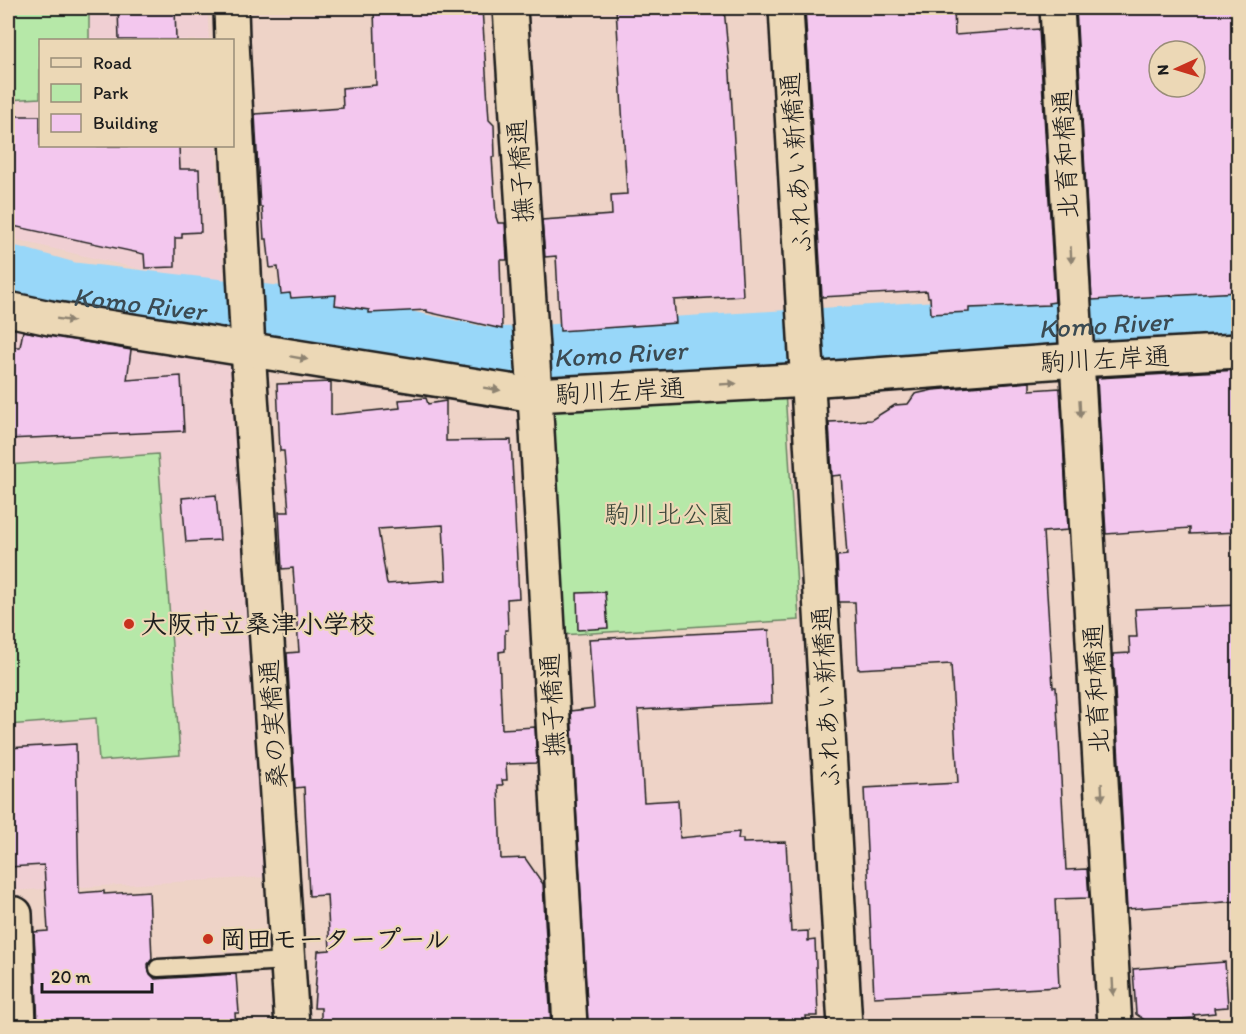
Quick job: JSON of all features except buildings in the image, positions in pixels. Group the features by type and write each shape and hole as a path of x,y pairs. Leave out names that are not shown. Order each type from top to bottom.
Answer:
{"street":[{"path":"231,8 232,39"},
{"name":"撫子橋通","path":"510,8 535,389 570,1026"},
{"name":"ふれあい新橋通","path":"786,8 845,1026"},
{"name":"北育和橋通","path":"1057,8 1115,1026"},
{"name":"桑の実橋通","path":"234,79 248,343 292,1026"},
{"name":"駒川左岸通","path":"8,309 50,318 248,343 535,389 1077,355 1239,351"},
{"path":"15,914 19,1026"}],"lane":[{"path":"158,968 288,961"}],"shaded area":[{"path":"8,8 207,8 209,39 39,39 39,147 216,147 224,281 140,269 8,238"},
{"name":"大阪市立桑津小学校","path":"8,318 219,354 236,370 267,877 8,891"}],"green space":[{"path":"8,8 89,8 89,39 39,39 39,98 8,100"},
{"name":"駒川北公園","path":"785,391 799,620 561,635 548,408"},
{"path":"158,454 180,755 99,761 96,718 8,725 8,465"}],"waterway":[{"name":"Komo River","path":"8,278 69,295 297,321 488,361 1238,316"}],"place":[{"name":"大阪市立桑津小学校","path":"129,624"},
{"name":"岡田モータープール","path":"208,939"}]}
